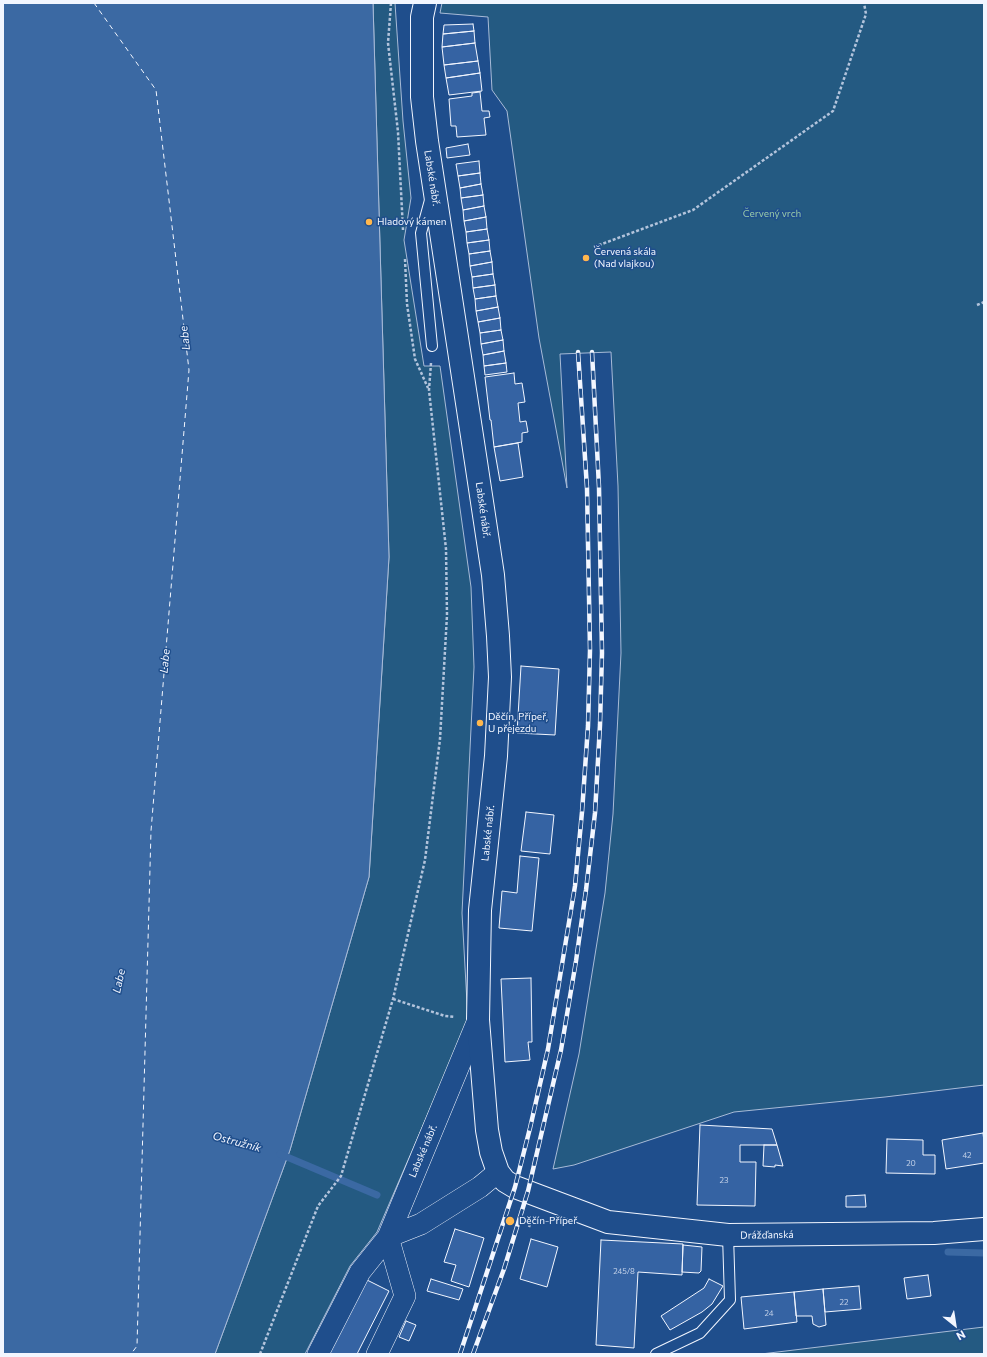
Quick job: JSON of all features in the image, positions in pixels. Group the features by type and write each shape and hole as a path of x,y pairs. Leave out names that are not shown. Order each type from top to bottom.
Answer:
{"street":[{"name":"Labské nábř.","path":"421,8 422,97 434,189 489,553 498,636 500,677 496,756 480,910 478,1020 487,1130 491,1152 498,1172 505,1181 515,1187 554,1201"},
{"name":"Labské nábř.","path":"318,1354 360,1272 388,1237 478,1020"},
{"name":"Labské nábř.","path":"388,1237 421,1224 480,1187 498,1172"},
{"name":"Drážďanská","path":"554,1201 608,1222 728,1235 934,1233 984,1229"},
{"path":"377,1354 405,1296 388,1237"}],"lane":[{"path":"432,346 421,233 434,189"},
{"path":"656,1354 700,1333 730,1300 728,1235"}],"path":[{"path":"391,3 388,43 398,132 404,237"},
{"path":"594,247 692,210 833,111 866,14 864,3"},
{"path":"404,252 407,304 415,359 429,390"},
{"path":"977,305 984,302"},
{"path":"260,1354 318,1206 341,1176 393,999 425,860 441,731 447,615 446,549 429,390 432,346"},
{"path":"393,999 445,1016"}],"green space":[{"path":"373,3 395,3 403,121 411,198 404,240 424,366 440,366 471,587 474,667 462,913 468,1021 377,1232 350,1266 305,1354 215,1354 290,1150 369,877 389,557"},
{"name":"Červený vrch","path":"442,3 984,3 984,1085 885,1097 734,1112 574,1165 553,1169 579,1054 605,893 613,814 621,653 618,486 611,352 560,354 567,488 539,338 507,111 492,90 488,17 440,13"},
{"path":"984,1327 984,1354 761,1354"}],"water":[{"name":"Labe","path":"3,3 373,3 389,557 369,877 290,1150 215,1354 3,1354"}],"building":[{"path":"473,24 474,31 443,34 444,25"},
{"path":"474,31 475,43 442,47 443,34"},
{"path":"475,43 478,61 444,65 442,47"},
{"path":"478,61 480,73 446,78 444,65"},
{"path":"480,73 482,91 449,95 446,78"},
{"path":"480,92 482,111 489,111 490,117 484,118 486,135 457,137 456,126 451,126 449,99 472,96 472,93"},
{"path":"468,144 470,155 447,158 446,148"},
{"path":"479,161 480,173 458,176 456,164"},
{"path":"480,173 481,184 460,188 458,176"},
{"path":"481,184 483,195 461,198 460,188"},
{"path":"483,195 484,206 463,210 461,198"},
{"path":"484,206 486,217 464,221 463,210"},
{"path":"486,217 487,229 466,232 464,221"},
{"path":"487,229 489,240 467,243 466,232"},
{"path":"489,240 490,251 469,254 467,243"},
{"path":"490,251 492,262 470,266 469,254"},
{"path":"492,262 493,274 472,277 470,266"},
{"path":"493,274 495,285 473,288 472,277"},
{"path":"495,285 496,296 475,299 473,288"},
{"path":"496,296 498,307 476,311 475,299"},
{"path":"498,307 500,318 478,322 476,311"},
{"path":"500,318 501,330 480,333 478,322"},
{"path":"501,330 503,340 481,344 480,333"},
{"path":"503,340 504,351 483,355 481,344"},
{"path":"504,351 506,363 484,366 483,355"},
{"path":"506,363 507,372 485,375 484,366"},
{"path":"514,373 515,384 522,383 525,402 518,403 520,422 526,421 528,432 522,433 522,442 494,447 485,377"},
{"path":"518,443 523,477 500,481 494,447"},
{"path":"521,666 559,669 555,735 517,733"},
{"path":"526,812 554,815 550,854 521,851"},
{"path":"520,856 539,858 532,931 499,928 502,891 517,893"},
{"path":"531,978 532,1042 528,1042 530,1060 505,1062 501,979"},
{"path":"700,1125 772,1129 777,1145 740,1145 740,1162 756,1162 755,1206 697,1205"},
{"path":"983,1133 984,1163 946,1169 942,1140"},
{"path":"887,1139 923,1140 923,1155 935,1155 935,1174 886,1173"},
{"path":"764,1145 777,1145 783,1166 763,1166"},
{"path":"865,1195 866,1207 846,1207 846,1196"},
{"path":"455,1229 484,1238 469,1287 451,1281 456,1265 444,1262"},
{"path":"531,1239 558,1247 547,1287 520,1279"},
{"path":"601,1240 683,1244 682,1275 638,1272 634,1348 596,1345"},
{"path":"683,1245 702,1247 701,1271 699,1273 682,1272"},
{"path":"928,1275 931,1296 907,1299 904,1278"},
{"path":"431,1279 463,1289 459,1300 427,1291"},
{"path":"709,1279 723,1286 712,1304 702,1312 670,1330 661,1316 704,1288"},
{"path":"367,1280 389,1291 357,1354 328,1354"},
{"path":"859,1286 861,1309 825,1312 823,1289"},
{"path":"823,1289 826,1325 819,1327 813,1324 812,1316 796,1316 794,1292"},
{"path":"794,1292 797,1322 744,1329 741,1297"},
{"path":"406,1321 416,1325 409,1341 399,1337"}],"waterway":[{"name":"Ostružník","path":"280,1154 377,1195"},
{"name":"Ostružník","path":"948,1252 984,1253"}],"ferry route":[{"path":"94,3 156,90 189,370 151,831 137,1346 131,1354"}],"railway":[{"path":"460,1354 515,1187 530,1128 548,1049 575,886 588,726 590,650 587,488 578,352"},
{"path":"473,1354 504,1269 528,1191 561,1050 586,890 595,813 602,653 599,487 592,352"}],"place":[{"name":"Hladový kámen","path":"369,222"},
{"name":"Červená skála (Nad vlajkou)","path":"586,258"},
{"name":"Děčín, Přípeř, U přejezdu","path":"480,723"},
{"name":"Děčín-Přípeř","path":"510,1221"}]}
